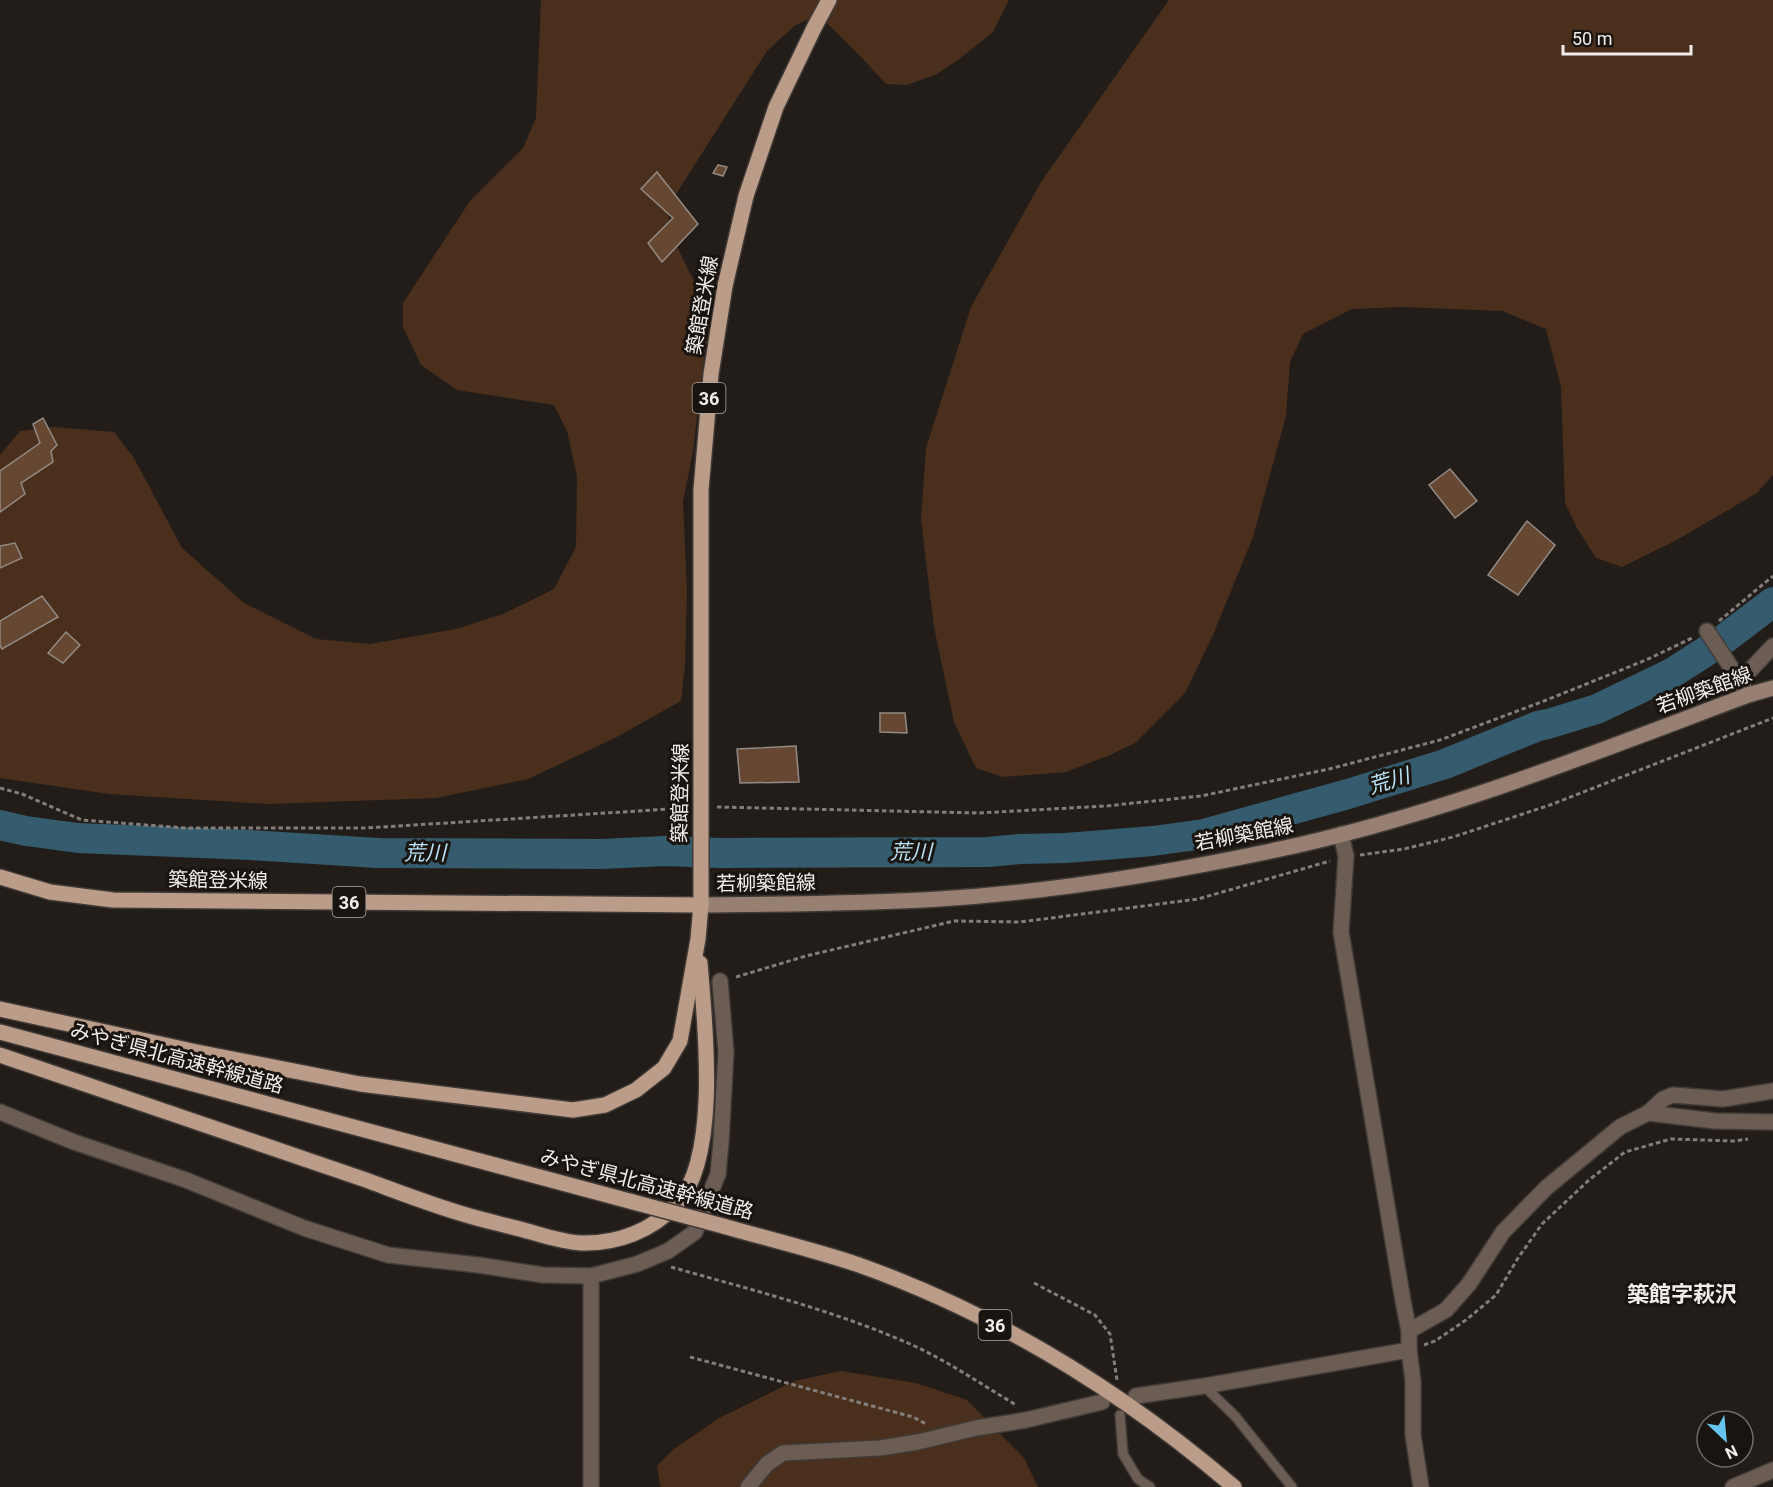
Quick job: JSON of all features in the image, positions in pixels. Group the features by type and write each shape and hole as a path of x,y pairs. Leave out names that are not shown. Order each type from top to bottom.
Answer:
{"main road":[{"name":"築館登米線","path":"0,877 50,892 114,900 701,904 702,490 711,374 725,286 746,196 776,107 829,0"},
{"name":"若柳築館線","path":"701,904 876,903 942,899 1106,881 1271,851 1429,810 1525,779 1748,695 1773,688"},
{"path":"0,1009 197,1052 360,1084 573,1110 605,1105 636,1090 664,1068 680,1041 698,939 701,904"},
{"path":"0,1055 463,1214 553,1238 580,1243 609,1242 654,1224 677,1204 690,1186 699,1160 704,1131 706,1048 698,939"},
{"name":"みやぎ県北高速幹線道路","path":"0,1032 723,1226 859,1265 930,1294 1050,1354 1163,1430 1234,1487"}],"street":[{"path":"1707,631 1748,695"},
{"path":"1736,676 1773,646"},
{"path":"1341,834 1346,856 1341,932 1409,1331 1413,1381 1413,1435 1421,1487"},
{"path":"0,1112 74,1142 186,1180 304,1228 388,1255 543,1275 591,1276 655,1257 668,1251 695,1232 718,1174 726,1052 720,981"},
{"path":"1409,1331 1446,1310 1469,1284 1503,1232 1546,1188 1620,1126 1648,1113 1663,1099 1673,1095 1723,1099 1773,1091"},
{"path":"1648,1113 1715,1121 1773,1122"},
{"path":"591,1276 591,1487"},
{"path":"1136,1396 1409,1350"},
{"path":"748,1487 767,1464 783,1453 880,1448 1026,1420 1101,1402"},
{"path":"1733,1487 1773,1470"}],"lane":[{"path":"1204,1386 1235,1416 1292,1487"},
{"path":"1120,1415 1123,1454 1138,1479 1150,1487"}],"path":[{"path":"0,788 22,794 82,820 185,828 366,828 700,811 979,813 1106,806 1201,796 1329,769 1440,740 1544,701 1646,660 1707,631 1773,576"},
{"path":"1409,1350 1435,1341 1466,1320 1496,1294 1542,1224 1589,1180 1625,1152 1671,1139 1734,1141 1754,1138"},
{"path":"655,1257 666,1265 819,1309 910,1344 948,1363 1013,1403 1026,1420"},
{"path":"1034,1283 1095,1315 1110,1334 1117,1384"},
{"path":"690,1357 913,1417 946,1435"}],"shaded area":[{"path":"541,0 1009,0 993,32 937,74 907,85 886,84 826,22 809,19 794,26 767,51 678,191 668,213 672,237 702,297 707,332 693,451 683,502 687,590 685,665 681,701 615,738 528,779 436,798 269,804 109,794 0,778 0,455 20,431 53,427 114,432 134,458 182,548 244,603 316,639 370,644 456,629 503,614 554,589 576,547 577,476 567,431 554,405 457,390 421,365 403,327 403,303 470,201 523,148 536,118"},
{"path":"1169,0 1773,0 1773,475 1757,493 1675,541 1622,567 1596,558 1577,528 1565,503 1561,387 1546,329 1502,311 1403,307 1352,309 1303,334 1290,362 1286,416 1253,537 1213,635 1185,693 1135,743 1110,755 1066,772 1003,777 976,768 954,722 934,627 921,519 926,448 971,307 1041,182"},
{"path":"841,1371 916,1383 967,1400 1024,1458 1038,1487 662,1487 660,1485 657,1466 674,1449 719,1418 795,1381"}],"building":[{"path":"718,165 727,167 723,176 713,173"},
{"path":"657,172 698,224 662,262 648,243 673,218 641,189"},
{"path":"43,418 57,445 51,451 53,462 21,483 25,494 0,512 0,471 40,443 33,424"},
{"path":"1450,469 1477,501 1455,518 1429,485"},
{"path":"1527,521 1555,545 1518,595 1488,575"},
{"path":"15,543 22,558 0,568 0,546"},
{"path":"42,596 58,617 2,649 0,621"},
{"path":"66,632 80,645 63,663 48,653"},
{"path":"880,713 905,713 907,733 880,732"},
{"path":"796,746 799,782 740,783 737,749"}],"waterway":[{"name":"荒川","path":"0,825 78,838 378,853 988,852 1153,841 1204,834 1348,794 1445,764 1538,726 1597,709 1672,673 1719,643 1773,602"}],"district":[{"name":"築館字萩沢","path":"1682,1294"}]}
